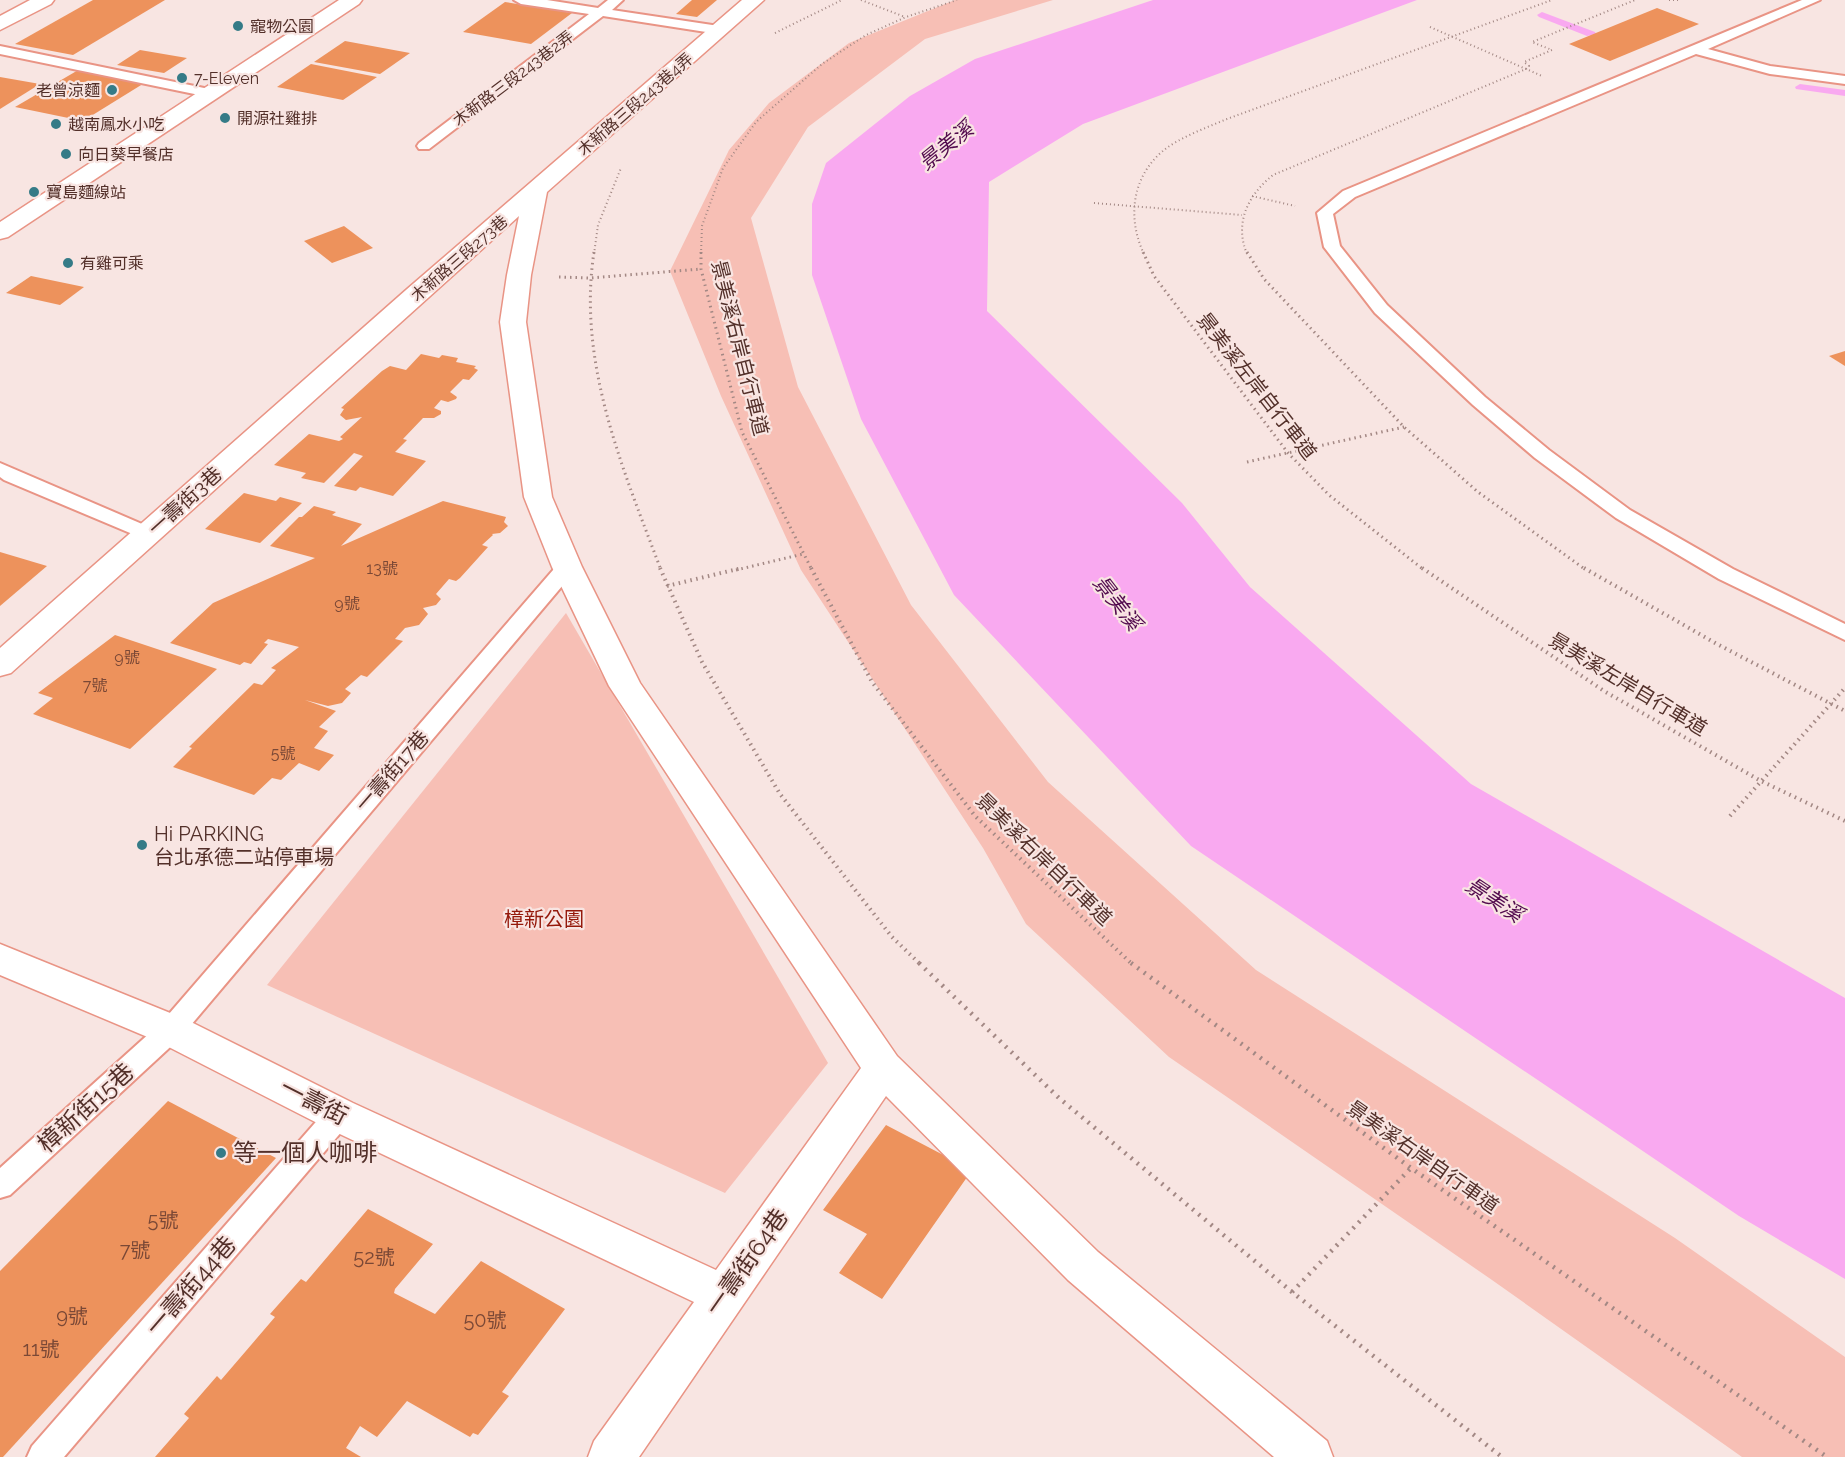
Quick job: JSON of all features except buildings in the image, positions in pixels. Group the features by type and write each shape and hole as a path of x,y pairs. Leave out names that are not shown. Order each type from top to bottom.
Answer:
{"street":[{"path":"0,24 44,0"},
{"path":"0,232 352,0"},
{"path":"726,25 754,0"},
{"path":"726,25 773,0"},
{"name":"木新路三段243巷4弄","path":"543,185 726,25"},
{"path":"543,185 519,275 513,322 538,497 567,567 625,686 883,1068 1083,1266 1310,1457"},
{"name":"木新路三段273巷","path":"369,336 543,185"},
{"name":"一壽街3巷","path":"0,665 369,336"},
{"name":"一壽街","path":"0,959 171,1030 339,1116 724,1295"},
{"name":"一壽街64巷","path":"611,1457 883,1068"}],"lane":[{"path":"521,0 726,25"},
{"name":"木新路三段243巷2弄","path":"424,146 616,0"},
{"path":"1813,0 1349,194 1324,213 1332,247 1381,309 1479,401 1542,454 1623,514 1726,574 1845,633"},
{"path":"0,50 209,93"},
{"path":"1698,50 1735,64 1769,72 1845,80"},
{"path":"4,476 149,534"},
{"name":"一壽街17巷","path":"171,1030 567,567"},
{"name":"樟新街15巷","path":"0,1186 171,1030"},
{"name":"一壽街44巷","path":"43,1457 339,1116"}],"path":[{"path":"765,39 842,0"},
{"path":"861,0 906,17"},
{"name":"景美溪右岸自行車道","path":"957,0 906,17 866,35 822,64 756,122 723,168 702,226 701,269 742,432 803,554 872,681 975,816 1128,961 1411,1168 1827,1457"},
{"name":"景美溪左岸自行車道","path":"1552,0 1227,119 1175,142 1154,158 1138,179 1132,205 1138,242 1154,276 1288,453 1329,495 1436,579 1604,691 1761,781 1845,821"},
{"path":"1430,27 1526,69 1528,66 1524,62 1552,50 1532,42 1635,0"},
{"path":"1669,0 1678,0"},
{"path":"628,160 621,168 598,225 590,278 594,363 620,459 667,586 702,662 780,794 892,937 1059,1098 1292,1292 1502,1457"},
{"path":"1252,196 1324,213"},
{"path":"1094,203 1243,215"},
{"path":"590,278 701,269"},
{"path":"1247,462 1404,427"},
{"path":"667,586 803,554"},
{"path":"1730,816 1845,688"},
{"path":"1292,1292 1411,1168"}],"green space":[{"path":"955,0 1053,0 925,39 808,127 751,218 798,387 911,605 1048,782 1256,970 1675,1238 1845,1357 1845,1457 1742,1457 1492,1280 1169,1057 1026,924 983,848 801,570 721,396 670,271 729,150 769,103 849,43"},
{"name":"樟新公園","path":"566,613 828,1063 725,1193 267,985"}],"water":[{"name":"景美溪","path":"1153,0 1417,0 1083,124 989,182 987,311 1182,503 1250,587 1471,784 1845,998 1845,1279 1739,1216 1191,846 954,595 861,419 812,275 812,204 826,163 910,96 975,59"}],"waterway":[{"path":"1542,15 1591,34"},
{"path":"1800,87 1845,93"}],"place":[{"name":"寵物公園","path":"238,26"},
{"name":"7-Eleven","path":"182,78"},
{"name":"老曾涼麵","path":"112,90"},
{"name":"開源社雞排","path":"225,118"},
{"name":"越南鳳水小吃","path":"56,124"},
{"name":"向日葵早餐店","path":"66,154"},
{"name":"寶島麵線站","path":"34,192"},
{"name":"有雞可乘","path":"68,263"},
{"name":"Hi PARKING 台北承德二站停車場","path":"142,845"},
{"name":"等一個人咖啡","path":"221,1153"}]}
